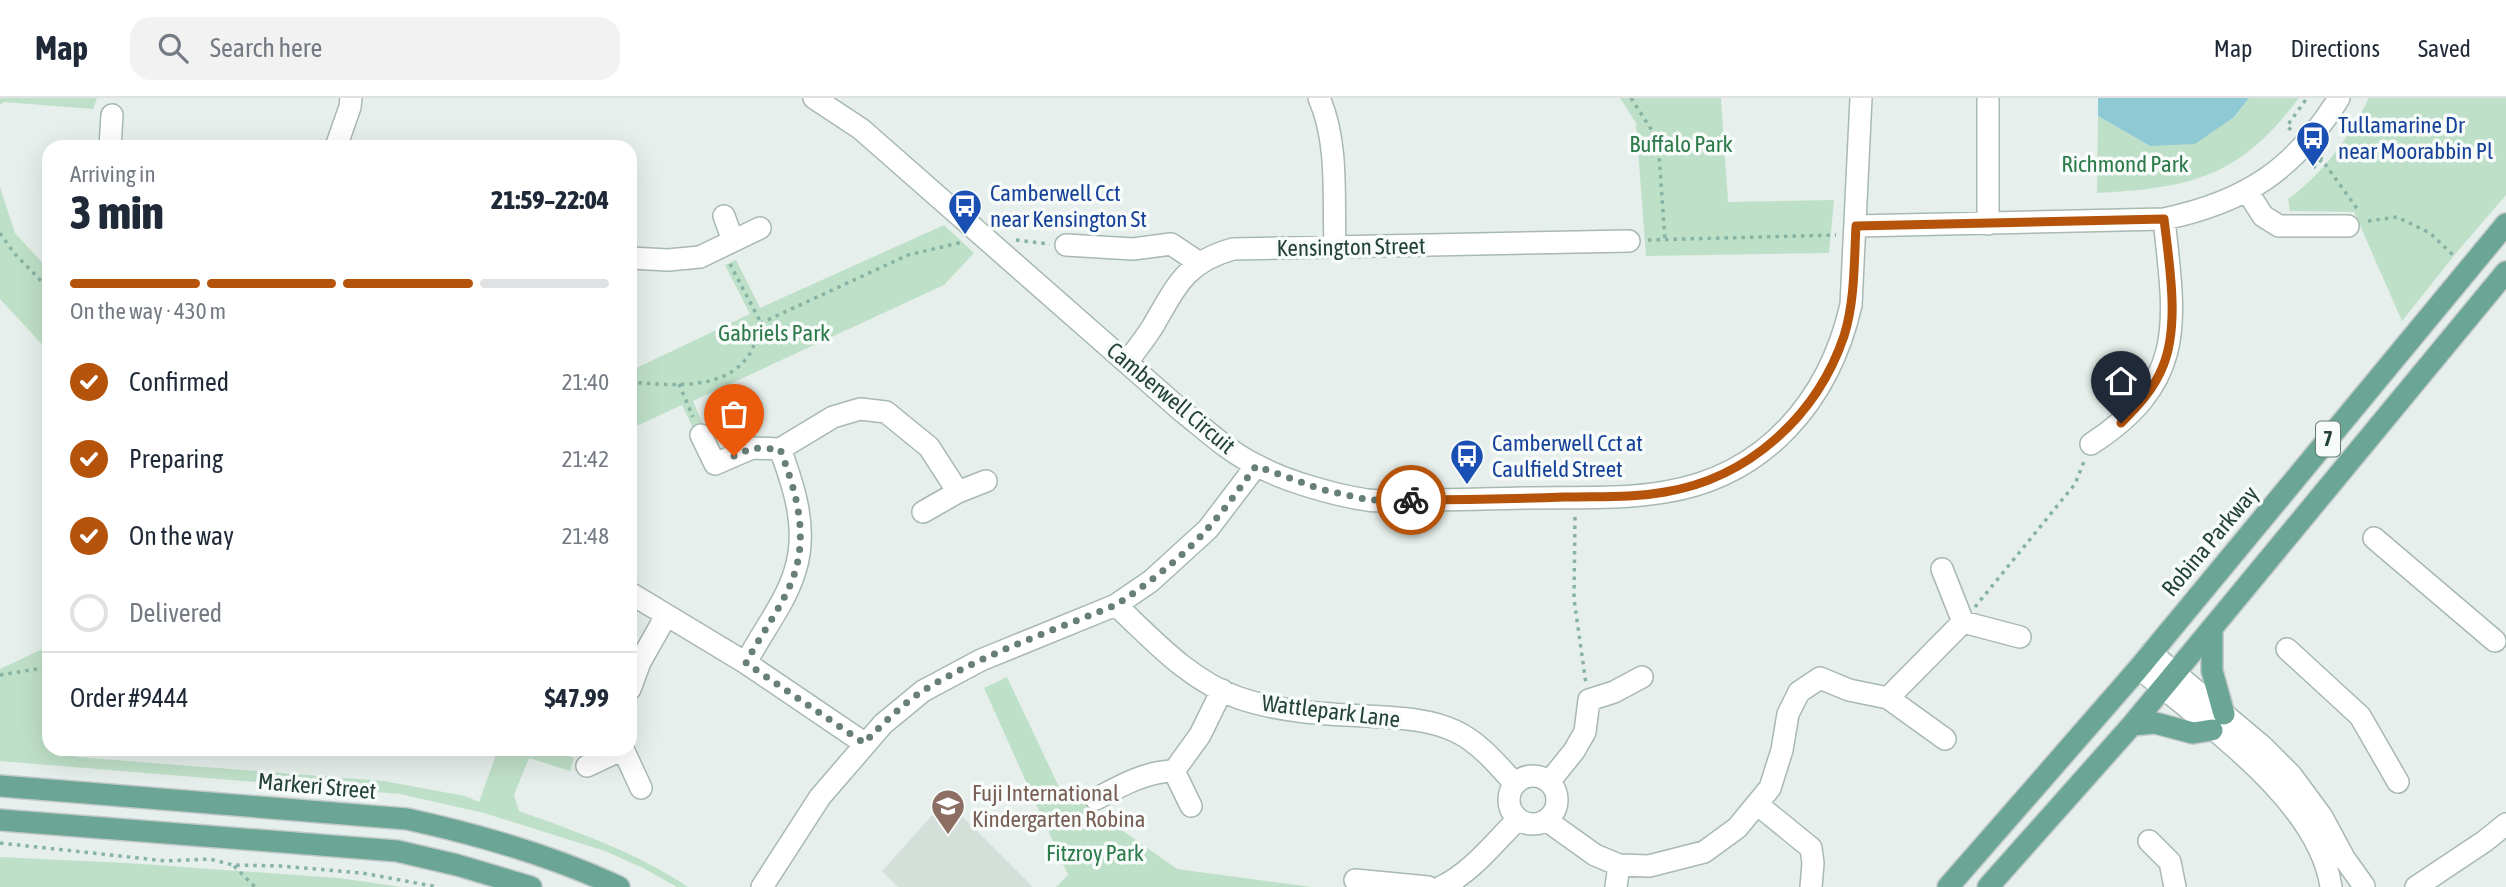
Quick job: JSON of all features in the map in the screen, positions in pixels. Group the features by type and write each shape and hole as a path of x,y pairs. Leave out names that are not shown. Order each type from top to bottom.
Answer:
{"main road":[{"name":"Robina Parkway","path":"1948,887 2145,661 2506,224"},
{"name":"7","path":"1988,887 2132,725 2506,272"},
{"path":"2132,725 2155,723 2193,733 2218,722 2212,671 2212,629"},
{"name":"Markeri Street","path":"0,786 407,820 469,833 538,853 619,887"},
{"path":"0,820 397,851 531,887"}],"street":[{"path":"339,140 351,107 351,98"},
{"name":"Camberwell Circuit","path":"814,98 861,129 1219,441 1256,466 1320,489 1369,500 1634,496 1665,492 1708,481 1755,456 1787,429 1821,386 1844,335 1851,305 1861,98"},
{"path":"1319,98 1332,144 1335,247"},
{"path":"1988,98 1988,224"},
{"path":"1856,230 2164,219 2206,209 2247,191 2285,166 2315,151 2339,98"},
{"path":"110,140 112,114"},
{"path":"2247,191 2263,216 2279,226 2348,226"},
{"path":"724,216 727,244"},
{"path":"2091,444 2121,423 2144,399 2164,363 2171,313 2164,219"},
{"path":"637,258 668,260 700,257 760,228"},
{"name":"Kensington Street","path":"1128,362 1185,274 1198,262 1213,254 1233,249 1629,241"},
{"path":"1066,246 1147,248 1171,244 1198,262"},
{"path":"701,435 715,464 752,448 780,449 833,417 860,409 886,412 929,447 958,492"},
{"path":"746,663 795,572 801,540 799,510 780,449"},
{"path":"762,887 820,797 883,724 923,691 981,660 1116,605 1151,581 1208,528 1256,466"},
{"path":"923,512 958,492 986,481"},
{"path":"2374,538 2496,641"},
{"path":"1942,569 1963,622"},
{"path":"637,597 746,663 864,743"},
{"name":"Wattlepark Lane","path":"1116,605 1169,654 1194,674 1222,690 1267,706 1424,722 1455,731 1476,744 1515,784"},
{"path":"637,670 666,616"},
{"path":"1963,622 2020,637"},
{"path":"1888,698 1963,622"},
{"path":"2287,649 2360,716 2398,782"},
{"path":"2145,661 2218,722 2279,762 2307,794 2364,887"},
{"path":"1549,782 1574,751 1585,732 1589,700 1614,692 1642,677"},
{"path":"1546,821 1595,855 1619,865 1649,866 1704,852 1737,828 1770,788 1782,750 1788,714 1798,692 1820,678 1849,690 1888,698 1945,739"},
{"path":"1174,771 1200,735 1222,690"},
{"path":"2218,722 2292,805 2316,842 2325,861 2331,887"},
{"path":"587,766 608,756"},
{"path":"626,756 641,788"},
{"path":"1097,799 1144,777 1162,771 1174,771"},
{"path":"1174,771 1191,806"},
{"path":"1535,776 1549,782 1557,798 1552,815 1546,821 1534,824 1518,819 1510,809 1509,799 1515,784 1526,777 1535,776"},
{"path":"1757,804 1811,848 1811,887"},
{"path":"1441,887 1466,871 1518,819"},
{"path":"2416,887 2486,841 2506,824"},
{"path":"2149,841 2170,862 2175,887"},
{"path":"1616,887 1619,865"},
{"path":"1355,880 1428,887"}],"path":[{"path":"1630,98 1658,140 1665,240"},
{"path":"2306,98 2287,126 2315,151 2368,222 2397,216 2430,233 2468,270"},
{"path":"2314,168 2315,151"},
{"path":"1629,241 1856,230"},
{"path":"0,233 14,253 42,282"},
{"path":"761,323 908,255 985,237 1066,246"},
{"path":"637,382 699,384 736,370 750,354 761,323 727,244"},
{"path":"679,384 701,435"},
{"path":"1963,622 2075,484 2091,444"},
{"path":"1575,497 1574,598 1589,700"},
{"path":"0,675 42,668"},
{"path":"0,843 166,861 210,859 233,865 362,873 438,887"},
{"path":"233,865 255,887"}],"shaded area":[{"name":"Fuji International Kindergarten Robina","path":"946,800 1033,887 898,887 882,871"}],"green space":[{"path":"0,98 97,98 93,109 4,102 0,105"},
{"name":"Buffalo Park","path":"1620,98 1721,98 1728,202 1834,200 1829,253 1646,256 1636,123"},
{"name":"Richmond Park","path":"2249,98 2299,98 2256,145 2212,173 2187,182 2160,187 2097,193 2098,116 2150,146 2234,117"},
{"path":"2369,98 2506,98 2506,195 2402,321 2354,212 2290,211 2288,199 2324,166 2353,127"},
{"path":"0,187 15,233 42,262 42,344 0,299"},
{"name":"Gabriels Park","path":"944,225 974,253 944,285 693,401 704,427 695,432 682,405 637,426 637,368 750,314 725,265 736,260 760,308"},
{"path":"42,649 42,756 76,756 384,781 465,796 479,802 495,756 568,756 574,758 570,771 529,758 514,795 519,811 627,853 688,887 677,887 605,851 484,813 400,794 0,761 0,669"},
{"name":"Fitzroy Park","path":"1007,677 1058,785 1177,869 1312,887 1056,887 1068,875 984,688"},
{"path":"0,857 338,878 402,887 0,887"}],"water":[{"path":"2098,98 2249,98 2234,117 2195,144 2150,146 2098,116"}],"way so far":[{"path":"734,456 752,448 780,449 799,510 801,540 795,572 746,663 864,743 923,691 981,660 1116,605 1151,581 1208,528 1256,466 1320,489 1369,500 1411,500"}],"place":[{"name":"Tullamarine Dr near Moorabbin Pl","path":"2313,168"},
{"name":"Camberwell Cct near Kensington St","path":"965,236"},
{"name":"Camberwell Cct at Caulfield Street","path":"1467,486"},
{"name":"Fuji International Kindergarten Robina","path":"948,836"}],"route":[{"path":"1411,500 1634,496 1687,488 1708,481 1755,456 1787,429 1805,409 1821,386 1833,361 1844,335 1851,305 1856,226 2164,219 2171,313 2168,350 2152,387 2121,423"}]}
